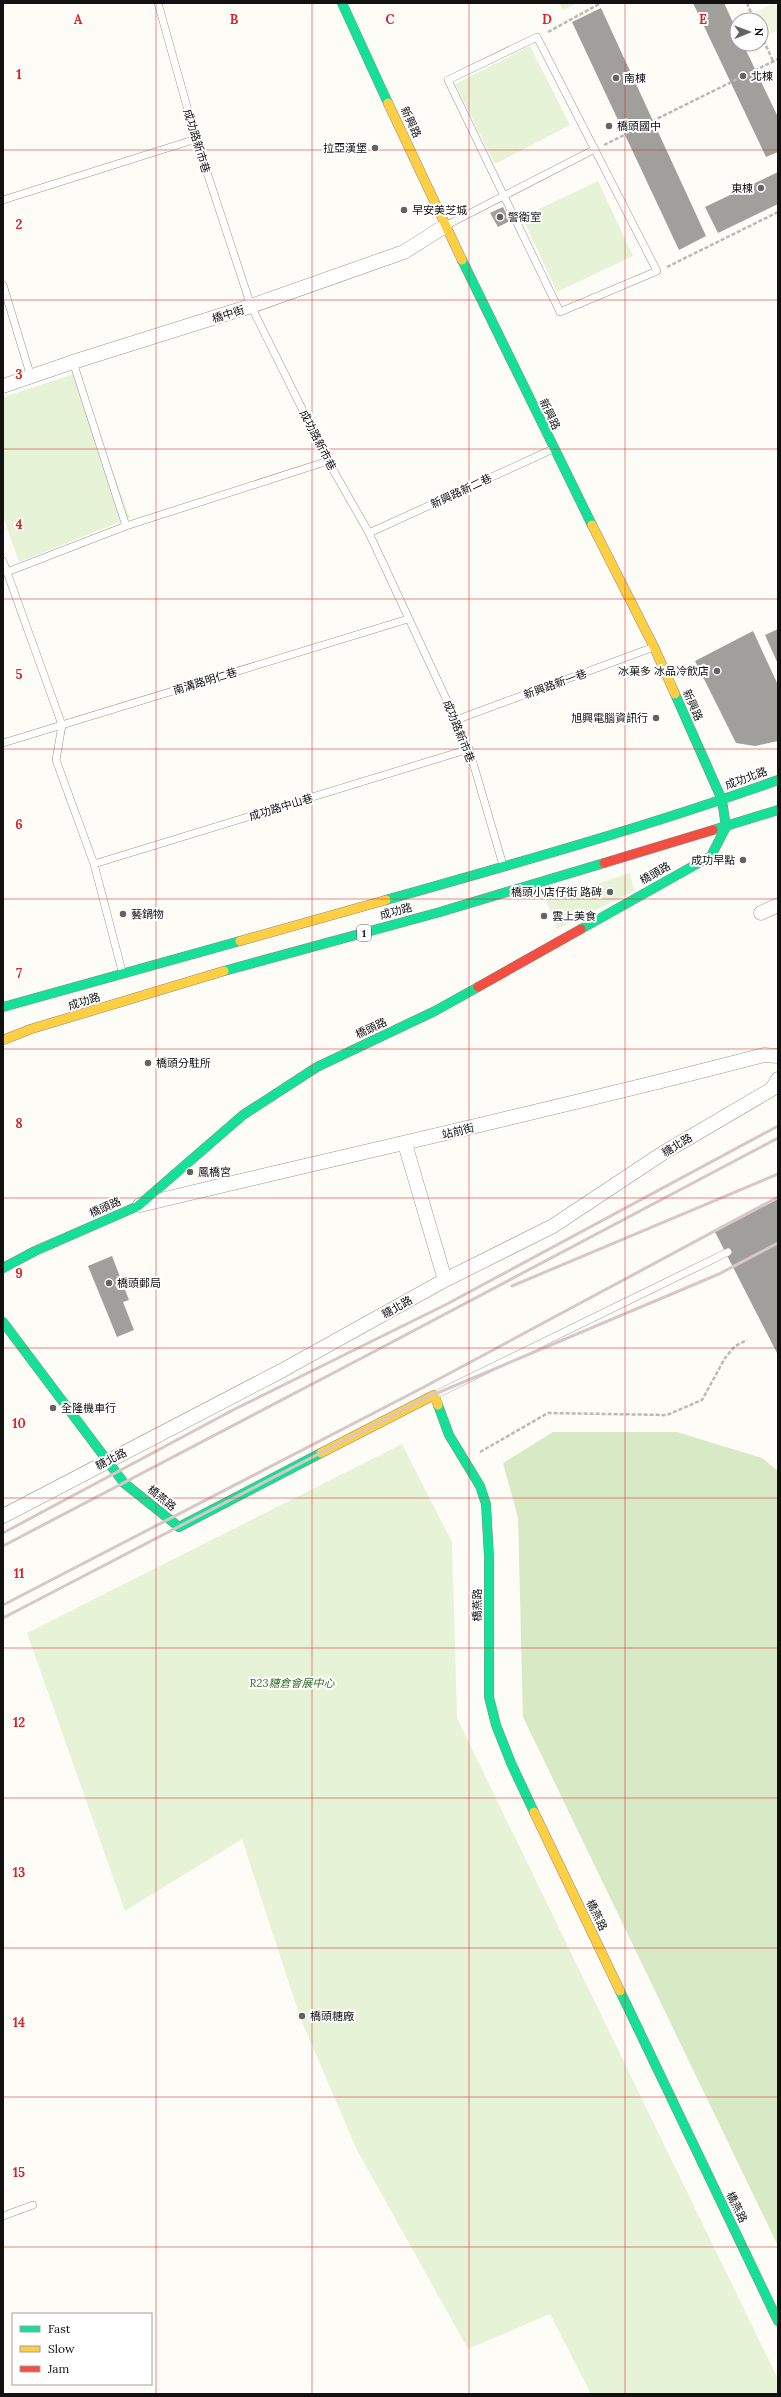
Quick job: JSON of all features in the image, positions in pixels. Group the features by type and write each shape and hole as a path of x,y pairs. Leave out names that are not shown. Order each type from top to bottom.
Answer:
{"street":[{"name":"新興路","path":"342,3 445,226 553,448 654,647 722,800"},
{"name":"橋中街","path":"3,386 73,362 252,306 404,252 445,226"},
{"name":"成功北路","path":"722,800 778,780"},
{"path":"722,800 726,827"},
{"name":"成功路","path":"3,1007 504,867 722,800"},
{"name":"1","path":"726,827 778,810"},
{"name":"成功路","path":"3,1040 31,1029 208,975 440,912 726,827"},
{"name":"橋頭路","path":"3,1268 35,1251 138,1206 243,1115 297,1079 317,1067 435,1011 711,856 726,827"},
{"path":"761,913 778,905"},
{"name":"站前街","path":"138,1206 348,1155 405,1144 764,1054 778,1056"},
{"name":"糖北路","path":"3,1516 283,1370 445,1280 553,1226 663,1153 772,1090 778,1079"},
{"path":"405,1144 445,1280"},
{"name":"橋燕路","path":"3,1322 109,1460 124,1483 179,1527 434,1396 449,1435 480,1486 486,1504 489,1557 489,1697 496,1725 518,1777 778,2321"}],"lane":[{"name":"成功路新市巷","path":"158,3 196,139 252,306 328,461 369,533 456,720 469,749 504,867"},
{"path":"537,38 595,149 657,271 560,312 448,80 537,38"},
{"path":"3,200 196,139"},
{"path":"445,226 595,149"},
{"path":"3,285 31,377"},
{"path":"73,362 126,526"},
{"name":"新興路新二巷","path":"369,533 553,448"},
{"path":"7,572 126,526 328,461"},
{"path":"3,561 62,725 56,760 94,864 122,973"},
{"name":"南溝路明仁巷","path":"3,744 408,619"},
{"name":"新興路新一巷","path":"456,720 654,647"},
{"name":"成功路中山巷","path":"94,864 469,749"},
{"path":"434,1396 728,1252"},
{"path":"3,2216 33,2205"}],"path":[{"path":"537,38 601,3"},
{"path":"769,52 773,61"},
{"path":"595,149 778,59"},
{"path":"657,271 778,212"},
{"path":"465,1460 548,1413 667,1415 702,1400 726,1358 735,1346 747,1340"}],"green space":[{"path":"559,3 577,3 563,10"},
{"path":"774,3 778,3 778,30 769,35 769,12 756,12"},
{"path":"530,46 570,125 495,164 455,84"},
{"path":"598,181 633,256 557,292 522,217"},
{"path":"77,373 130,518 19,562 3,516 3,397"},
{"path":"630,873 634,891 557,929 546,900"},
{"path":"553,1432 677,1432 762,1458 778,1471 778,2246 523,1717 518,1518 503,1463"},
{"name":"R23糖倉會展中心","path":"402,1444 452,1542 457,1718 778,2379 778,2394 591,2394 550,2314 468,2349 357,2150 300,2017 242,1839 125,1911 27,1633"}],"building":[{"name":"北棟","path":"693,3 724,3 729,14 729,52 747,52 778,117 778,152 766,157"},
{"name":"南棟","path":"601,8 706,236 679,250 572,22"},
{"name":"東棟","path":"778,172 778,204 718,233 705,207"},
{"name":"警衛室","path":"503,207 510,221 498,227 490,213"},
{"path":"778,629 778,664 765,635"},
{"path":"753,631 778,685 778,741 755,746 736,743 695,661"},
{"path":"778,1199 778,1355 715,1232"},
{"name":"橋頭郵局","path":"112,1256 129,1300 123,1302 134,1330 117,1337 88,1266"}],"railway":[{"path":"3,1533 233,1410 447,1304 778,1126"},
{"path":"3,1546 778,1138"},
{"path":"512,1286 778,1174"},
{"path":"3,1605 424,1387 778,1197"},
{"path":"3,1618 428,1397 719,1274 778,1243"}],"traffic: fast":[{"path":"342,3 388,103"},
{"path":"462,260 592,525"},
{"path":"581,929 711,856 726,827 722,800 675,694"},
{"path":"386,900 534,858 681,813 778,780"},
{"path":"713,830 778,810"},
{"path":"224,971 440,912 604,863"},
{"path":"3,1007 240,941"},
{"path":"3,1268 35,1251 138,1206 243,1115 317,1067 435,1011 478,987"},
{"path":"3,1322 124,1483 179,1527 321,1453"},
{"path":"438,1405 449,1435 480,1486 486,1504 489,1557 489,1697 496,1725 511,1763 534,1812"},
{"path":"620,1991 778,2321"}],"traffic: slow":[{"path":"388,103 462,260"},
{"path":"592,525 654,647 675,694"},
{"path":"240,941 386,900"},
{"path":"3,1040 31,1029 224,971"},
{"path":"321,1453 434,1395 438,1405"},
{"path":"534,1812 620,1991"}],"traffic: jam":[{"path":"604,863 713,830"},
{"path":"478,987 581,929"}],"place":[{"name":"北棟","path":"743,76"},
{"name":"南棟","path":"616,78"},
{"name":"橋頭國中","path":"609,126"},
{"name":"拉亞漢堡","path":"375,148"},
{"name":"東棟","path":"761,188"},
{"name":"早安美芝城","path":"404,210"},
{"name":"警衛室","path":"500,217"},
{"name":"冰菓多 冰品冷飲店","path":"717,671"},
{"name":"旭興電腦資訊行","path":"656,718"},
{"name":"成功早點","path":"743,860"},
{"name":"橋頭小店仔街 路碑","path":"610,892"},
{"name":"藝鍋物","path":"123,914"},
{"name":"雲上美食","path":"544,916"},
{"name":"橋頭分駐所","path":"148,1063"},
{"name":"鳳橋宮","path":"190,1172"},
{"name":"橋頭郵局","path":"109,1283"},
{"name":"全隆機車行","path":"53,1408"},
{"name":"橋頭糖廠","path":"302,2016"}]}
